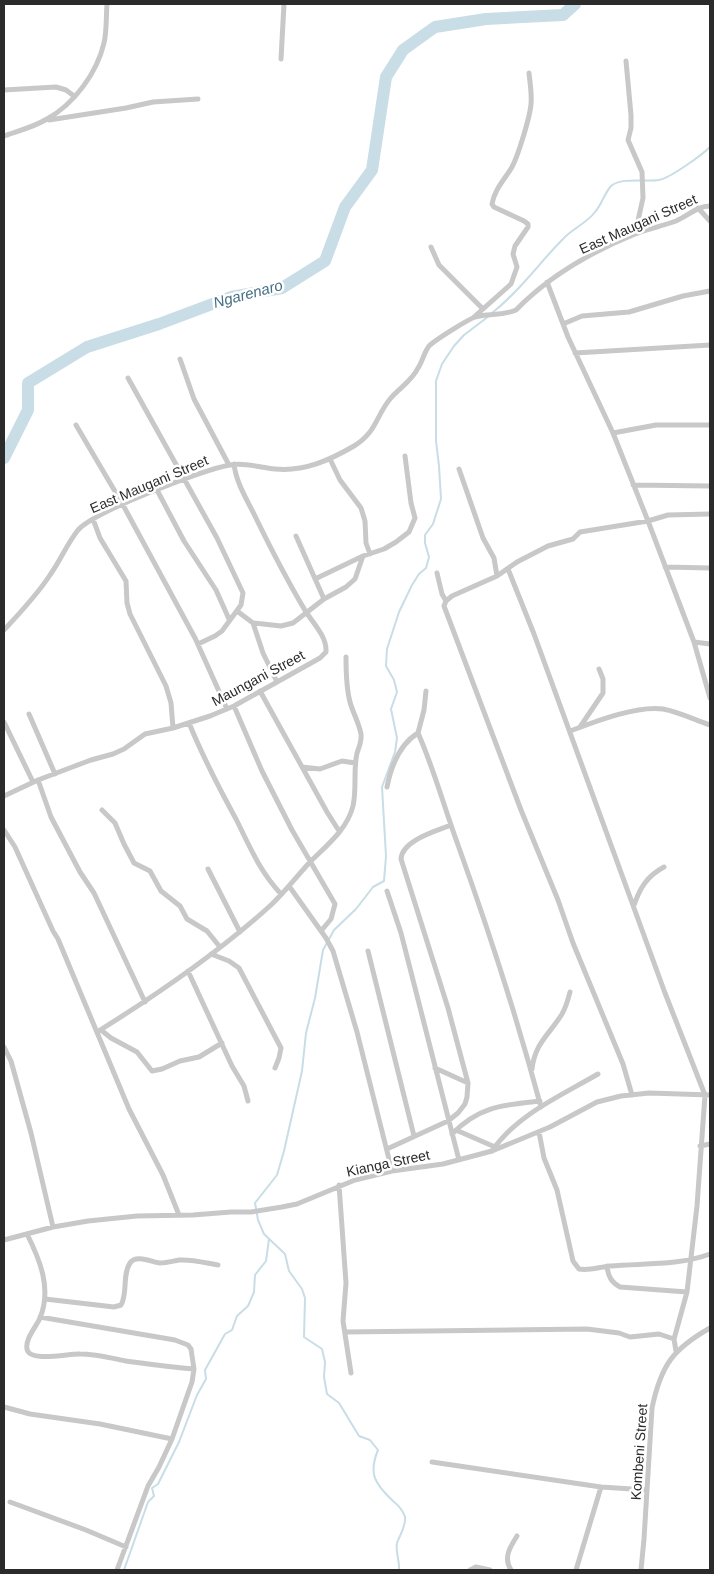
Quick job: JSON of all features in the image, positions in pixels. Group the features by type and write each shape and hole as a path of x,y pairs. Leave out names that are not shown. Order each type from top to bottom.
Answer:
{"street":[{"path":"46,120 64,108 94,70 104,42 107,4"},
{"path":"281,59 284,4"},
{"path":"626,61 631,115 631,128 628,140 642,172 643,198 635,234"},
{"path":"474,317 511,284 517,267 513,254 515,246 528,227 528,224 524,221 494,207 492,204 493,198 513,165 528,118 531,105 529,73"},
{"path":"4,90 56,87 66,90 74,96"},
{"path":"4,136 46,120 153,102 198,98"},
{"name":"East Maugani Street","path":"4,630 42,587 79,529 93,519 157,490 214,468 232,465 290,469 317,464 330,459 356,445 375,427 385,405 415,374 430,345 474,317 509,313 516,310 547,282 590,256 635,234 682,218 698,208 710,206"},
{"path":"698,208 710,221"},
{"path":"431,247 439,264 483,309"},
{"path":"547,282 575,353 612,433 648,521 694,642 710,698"},
{"path":"563,324 582,316 628,312 684,296 710,291"},
{"path":"575,353 710,345"},
{"name":"Maungani Street","path":"4,796 36,781 91,760 113,754 124,749 145,734 189,723 234,706 320,658 326,652 325,642 276,558 232,465 194,399 180,359"},
{"path":"128,378 218,538 243,594 243,599 237,611 229,619 222,631 198,644"},
{"path":"76,424 123,505 198,644 227,709"},
{"path":"612,433 656,425 710,426"},
{"path":"315,579 396,542 409,532 415,518 411,503 405,456"},
{"path":"330,459 340,480 361,508 365,521 366,543 370,554"},
{"path":"459,469 483,538 494,558 497,576"},
{"path":"633,484 710,486"},
{"path":"157,490 184,541 219,595 229,619"},
{"path":"632,1095 623,1064 520,810 444,606 446,601 452,596 497,576 517,562 548,546 573,539 580,532 648,521 668,515 710,514"},
{"path":"93,519 100,538 126,581 127,603 130,614 166,686 171,703 172,728"},
{"path":"296,536 324,599"},
{"path":"237,611 253,623 288,626 355,579 363,556"},
{"path":"665,567 710,568"},
{"path":"508,569 570,731 665,993 708,1095 700,1146 697,1206 687,1292 674,1340 676,1351"},
{"path":"437,573 442,594 446,601"},
{"path":"253,623 263,653 277,682"},
{"path":"694,642 710,644"},
{"path":"99,1031 145,1002 240,932 273,904 340,831 353,805 355,763 361,739 358,723 347,691 346,657"},
{"path":"580,728 602,693 603,679 599,669"},
{"path":"260,691 327,812 340,831"},
{"path":"426,691 424,710 418,733 429,758 504,978 541,1104"},
{"path":"234,706 262,771 309,863 334,904 331,918 321,931"},
{"path":"570,731 642,708 665,710 710,725"},
{"path":"29,714 55,774"},
{"path":"4,722 36,781 80,872 94,893 145,1002"},
{"path":"189,723 217,786 259,865 268,880 281,894"},
{"path":"387,787 390,773 399,755 410,738 418,733"},
{"path":"302,767 320,769 342,761 355,763"},
{"path":"102,810 116,823 134,863 150,871 161,892 180,906 187,919 207,931 220,947"},
{"path":"387,1149 448,1121 458,1113 467,1097 468,1083 448,1008 401,858 402,852 409,844 423,836 451,825"},
{"path":"4,830 14,847 52,931 58,939 99,1031 129,1109 163,1175 179,1215"},
{"path":"634,906 642,886 648,878 664,867"},
{"path":"208,869 240,932"},
{"path":"289,886 321,931 332,951 346,994 392,1171"},
{"path":"387,891 401,933 448,1121 454,1132 459,1160"},
{"path":"368,951 414,1136"},
{"path":"211,954 229,961 239,968 280,1048 280,1058 276,1068"},
{"path":"188,971 244,1086 248,1101"},
{"path":"532,1072 533,1059 541,1041 562,1014 570,992"},
{"path":"99,1031 137,1052 152,1071 180,1061 199,1057 222,1043"},
{"path":"4,1047 11,1061 31,1133 53,1228"},
{"path":"435,1068 468,1083"},
{"path":"454,1132 494,1149 511,1128 541,1104 598,1074"},
{"name":"Kianga Street","path":"4,1240 88,1221 137,1216 251,1212 297,1204 355,1180 392,1171 459,1160 494,1149 539,1132 597,1102 621,1096 649,1093 708,1095"},
{"path":"454,1132 468,1119 484,1111 541,1104"},
{"path":"539,1132 544,1158 557,1190 575,1266 579,1269 690,1261 710,1254"},
{"path":"700,1146 710,1144"},
{"path":"340,1185 346,1283 343,1321 351,1373"},
{"path":"27,1234 38,1256 44,1278 45,1299 40,1317 26,1349 33,1356 81,1354 157,1366 194,1369"},
{"path":"45,1299 114,1307 121,1305 124,1300 128,1270 130,1263 134,1260 143,1259 159,1263 189,1261 218,1265"},
{"path":"607,1266 610,1278 620,1287 687,1292"},
{"path":"40,1317 182,1342 191,1349 194,1369 186,1402 172,1439 148,1486 117,1570"},
{"name":"Kombeni Street","path":"641,1570 652,1408 656,1391 662,1372 676,1351 710,1328"},
{"path":"345,1332 587,1329 619,1333 630,1337 659,1334 674,1340"},
{"path":"4,1407 30,1414 100,1424 172,1439"},
{"path":"432,1462 601,1487 647,1490"},
{"path":"576,1570 601,1487"},
{"path":"10,1502 126,1547"},
{"path":"511,1570 507,1561 508,1554 517,1536"},
{"path":"470,1570 476,1567 490,1570"}],"waterway":[{"name":"Ngarenaro","path":"4,458 28,410 28,383 87,347 159,324 231,297 282,288 325,261 345,207 372,170 386,77 403,50 435,27 486,19 563,15 575,4"},
{"path":"492,313 512,296 567,235 592,216 611,186 615,183 634,180 659,180 686,166 710,147"},
{"path":"399,1570 397,1543 405,1524 404,1514 375,1478 374,1466 378,1450 370,1440 359,1436 339,1403 327,1394 324,1377 325,1362 322,1349 304,1337 305,1298 302,1289 289,1271 285,1254 264,1234 258,1220 255,1203 277,1175 284,1151 302,1071 306,1033 315,998 323,950 334,930 356,909 373,887 384,881 386,856 382,787 395,752 397,738 391,709 397,692 394,680 386,666 387,649 399,612 412,585 419,574 426,568 429,557 425,535 433,524 441,499 436,441 436,381 442,364 454,346 464,335 489,316"},
{"path":"124,1570 148,1502 154,1496 152,1488 158,1484 179,1442 197,1395 206,1379 205,1370 225,1334 232,1330 237,1316 248,1306 254,1292 255,1275 266,1261 269,1239"}]}
